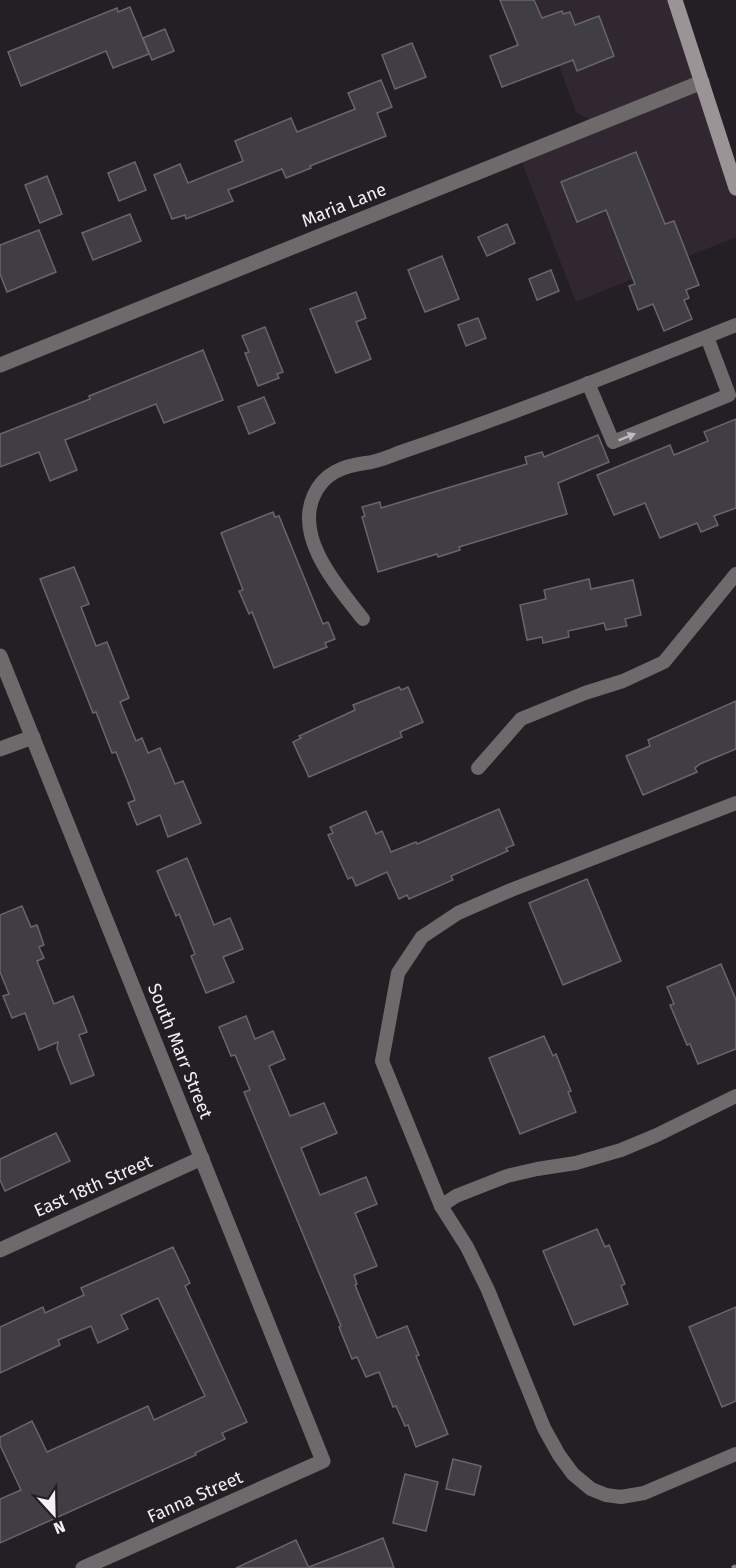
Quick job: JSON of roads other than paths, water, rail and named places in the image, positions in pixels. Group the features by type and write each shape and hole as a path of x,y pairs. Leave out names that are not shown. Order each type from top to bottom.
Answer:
{"main road":[{"path":"675,0 736,188"}],"street":[{"name":"Maria Lane","path":"0,365 702,82"},
{"name":"South Marr Street","path":"0,656 323,1461"},
{"path":"0,749 33,737"},
{"name":"East 18th Street","path":"0,1250 202,1158"},
{"name":"Fanna Street","path":"83,1568 323,1461"}],"lane":[{"path":"363,619 330,577 310,532 311,503 326,478 344,467 366,463 451,435 736,325"},
{"path":"588,383 613,442 729,396 707,337"},
{"path":"478,768 521,719 585,693 623,681 664,662 736,574"},
{"path":"736,803 511,890 458,913 422,937 398,973 382,1061 441,1206 467,1247 488,1290 544,1428 559,1455 578,1480 606,1495 629,1496 644,1493 736,1454"},
{"path":"441,1206 456,1196 507,1176 576,1163 621,1150 736,1096"}]}
